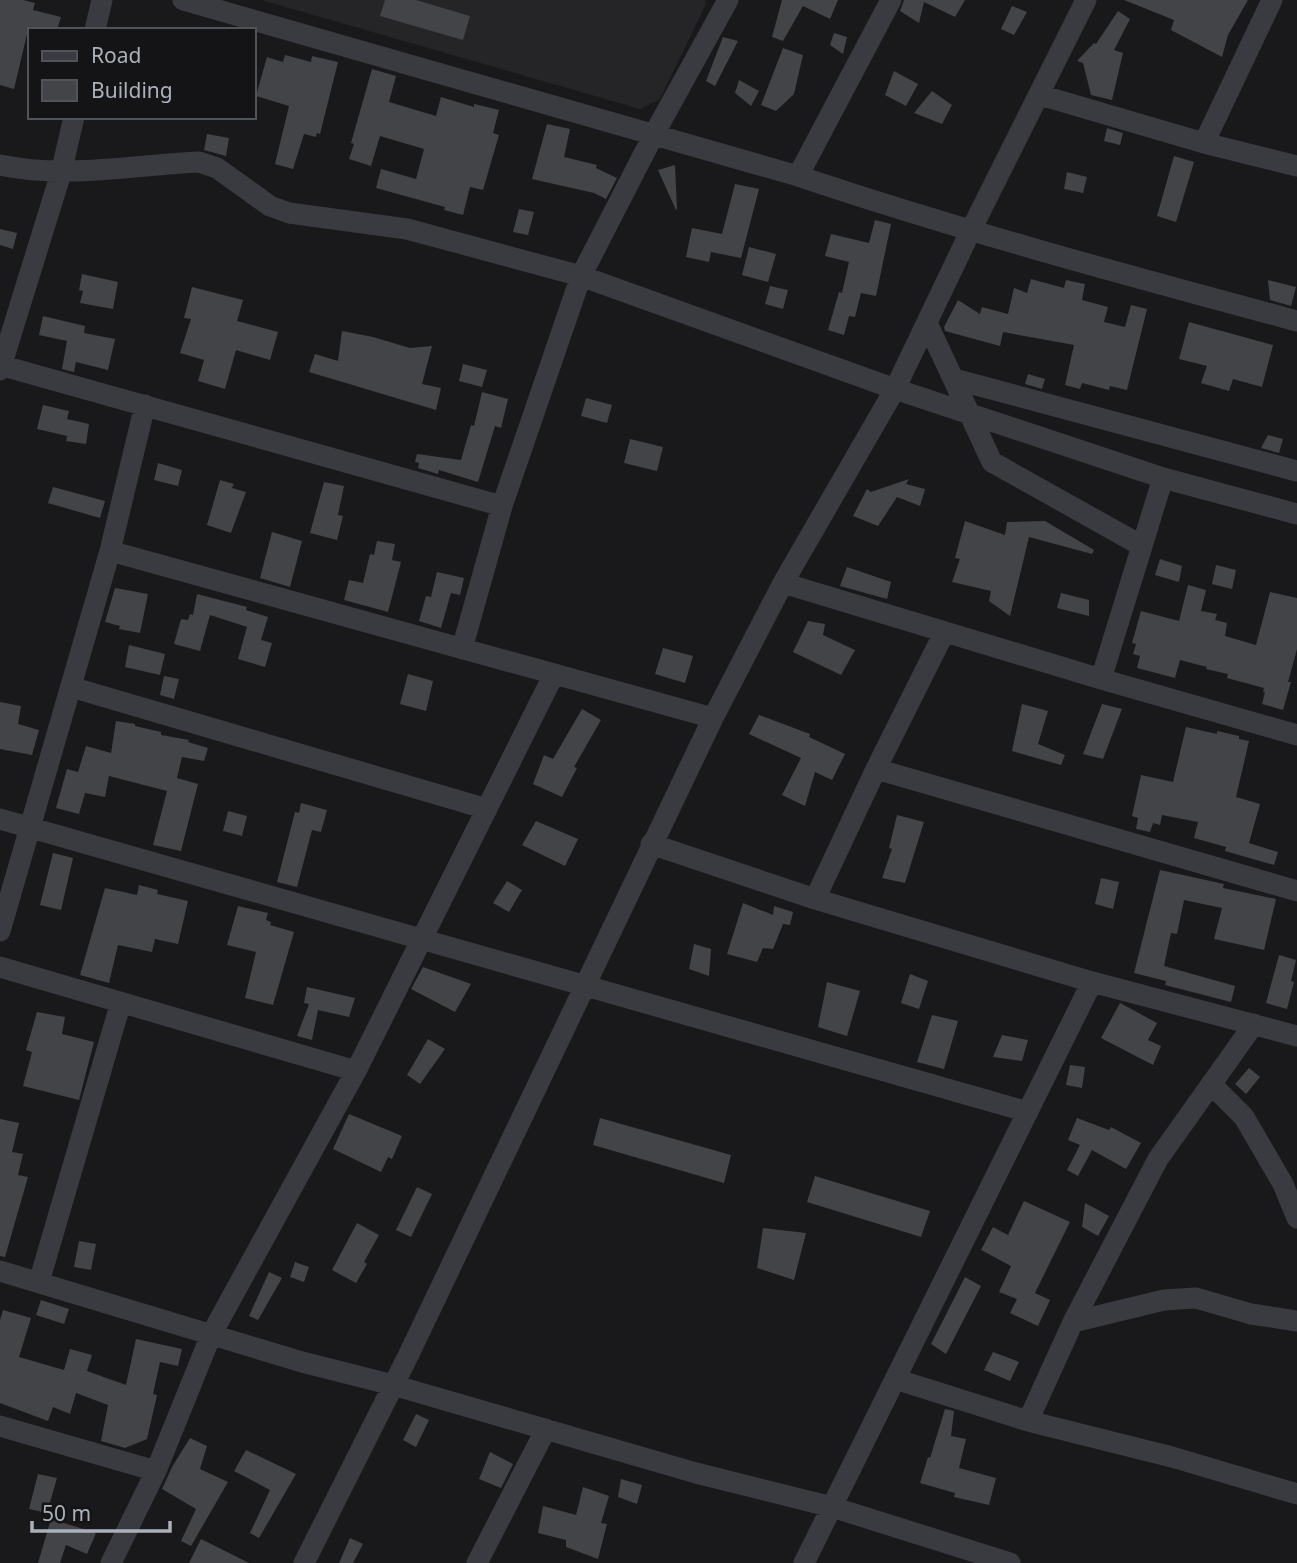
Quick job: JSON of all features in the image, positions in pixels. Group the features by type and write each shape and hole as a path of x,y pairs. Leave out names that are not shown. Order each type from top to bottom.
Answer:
{"street":[{"path":"95,28 102,0"},
{"path":"183,0 798,176 971,230 1297,321"},
{"path":"462,649 502,506 581,276 653,136 728,0"},
{"path":"798,176 891,0"},
{"path":"304,1563 393,1385 713,718 783,583 895,389 1086,0"},
{"path":"1204,143 1272,0"},
{"path":"1041,95 1204,143 1297,166"},
{"path":"74,119 61,173 1,367 502,506"},
{"path":"0,165 61,173 199,162 217,168 270,206 289,213 407,229 581,276 895,389 1163,478 1297,514"},
{"path":"927,323 992,462 1142,546"},
{"path":"954,379 1297,471"},
{"path":"0,931 110,551 145,405"},
{"path":"1101,679 1163,478"},
{"path":"110,551 713,718"},
{"path":"783,583 944,633 1297,735"},
{"path":"815,899 944,633"},
{"path":"111,1563 156,1471 211,1335 356,1071 554,674"},
{"path":"71,687 487,809"},
{"path":"876,769 1297,891"},
{"path":"0,819 1028,1112"},
{"path":"651,844 815,899 1092,982 1297,1036"},
{"path":"0,967 356,1071"},
{"path":"804,1563 1092,982"},
{"path":"39,1282 121,1002"},
{"path":"1028,1421 1073,1322 1158,1159 1254,1024"},
{"path":"1211,1084 1244,1117 1283,1184 1297,1218"},
{"path":"0,1271 211,1335 696,1473 832,1507 1010,1563"},
{"path":"1073,1322 1154,1302 1196,1298 1251,1314 1297,1321"},
{"path":"895,1379 1028,1421 1172,1457 1297,1494"},
{"path":"0,1426 156,1471"},
{"path":"477,1563 546,1429"}],"shaded area":[{"path":"261,0 705,0 706,4 660,99 640,109"}],"building":[{"path":"0,0 35,3 33,10 61,17 58,28 28,28 14,89 0,85"},
{"path":"385,0 416,0 470,16 463,40 380,16"},
{"path":"782,0 838,0 830,19 803,6 783,41 772,37"},
{"path":"904,0 965,0 955,17 924,2 919,23 900,11"},
{"path":"1124,0 1248,0 1228,35 1222,57 1171,30 1174,20"},
{"path":"1012,6 1027,12 1014,35 1001,29"},
{"path":"1118,11 1130,19 1114,50 1123,53 1112,100 1091,95 1083,63 1077,61 1096,44"},
{"path":"834,33 847,37 843,54 830,45"},
{"path":"723,37 738,41 715,86 706,81"},
{"path":"783,48 803,55 794,94 776,111 761,105"},
{"path":"285,55 311,62 312,56 338,62 320,134 317,133 316,137 304,134 293,169 275,164 289,106 256,96 267,57 283,62"},
{"path":"372,69 396,76 389,102 436,116 441,97 474,107 474,104 499,110 493,133 499,135 483,190 470,187 463,215 444,210 445,207 376,188 381,169 416,179 424,149 380,136 371,166 349,159"},
{"path":"894,71 918,84 906,106 885,95"},
{"path":"739,80 759,91 751,106 735,93"},
{"path":"932,91 952,105 942,124 914,113"},
{"path":"547,124 570,129 564,157 597,165 596,168 617,178 606,199 594,193 532,179"},
{"path":"1107,128 1123,133 1120,145 1104,141"},
{"path":"207,134 229,138 226,156 204,150"},
{"path":"1174,156 1194,162 1176,222 1157,216"},
{"path":"675,165 677,209 676,210 658,170"},
{"path":"1067,172 1087,177 1083,193 1064,189"},
{"path":"735,184 759,189 741,258 711,252 709,262 686,257 692,228 722,234"},
{"path":"519,209 534,212 528,235 513,232"},
{"path":"875,220 891,224 876,296 861,293 855,317 849,316 844,335 828,330 839,292 842,293 849,262 825,256 831,234 869,243"},
{"path":"0,229 17,233 13,249 0,245"},
{"path":"749,247 776,254 768,282 742,275"},
{"path":"82,274 118,282 113,309 80,303 83,291 79,290"},
{"path":"1031,279 1064,288 1066,280 1085,284 1082,300 1108,307 1104,322 1125,327 1131,305 1147,309 1127,390 1110,386 1109,390 1082,383 1080,389 1065,385 1074,345 1003,332 1000,346 945,331 944,327 958,300 980,314 982,307 1008,314 1014,288 1027,293"},
{"path":"1268,280 1296,287 1291,306 1270,300"},
{"path":"770,286 788,290 783,309 765,304"},
{"path":"192,287 243,300 237,321 278,332 270,360 236,350 225,389 198,381 204,360 180,353 191,319 184,318"},
{"path":"43,316 85,326 84,333 115,339 108,370 76,362 74,372 62,369 67,341 39,335"},
{"path":"1189,322 1273,345 1262,387 1233,379 1229,391 1201,383 1207,366 1179,359"},
{"path":"342,331 410,348 432,346 422,384 441,388 436,410 309,372 315,354 338,361"},
{"path":"463,364 487,370 482,387 459,381"},
{"path":"1028,374 1045,379 1042,389 1025,384"},
{"path":"482,392 508,399 501,428 495,426 478,482 439,470 438,474 418,468 419,463 415,462 417,454 461,460 471,425 474,426"},
{"path":"586,398 612,405 607,423 581,416"},
{"path":"43,405 69,411 67,419 89,424 86,444 66,441 67,436 37,429"},
{"path":"1268,435 1283,439 1279,453 1261,448"},
{"path":"630,439 663,447 657,471 624,463"},
{"path":"158,463 182,470 178,486 154,480"},
{"path":"909,479 906,484 925,489 920,506 897,497 878,526 853,516 867,489 871,492"},
{"path":"220,480 234,484 232,488 246,492 231,533 207,525"},
{"path":"324,482 344,486 338,515 343,516 337,540 310,533"},
{"path":"53,487 105,501 100,518 48,503"},
{"path":"965,521 1005,535 1007,522 1045,521 1094,550 1092,554 1029,537 1010,616 989,601 991,591 952,582 960,559 955,558"},
{"path":"272,532 302,541 290,587 260,578"},
{"path":"377,541 395,544 392,560 401,562 388,612 344,600 349,580 363,583 370,554 374,555"},
{"path":"1160,559 1182,566 1179,582 1155,575"},
{"path":"1216,565 1236,570 1232,589 1212,584"},
{"path":"847,567 891,582 887,599 840,586"},
{"path":"437,572 464,578 460,595 451,593 441,628 419,621 426,596 431,597"},
{"path":"1188,585 1206,590 1201,611 1217,614 1215,620 1227,623 1225,636 1256,645 1270,592 1297,598 1297,649 1283,710 1262,704 1264,688 1227,678 1228,674 1206,669 1207,667 1180,660 1175,678 1137,668 1140,656 1133,654 1136,644 1132,643 1141,611 1179,621"},
{"path":"115,588 148,594 140,633 119,629 120,626 105,622"},
{"path":"1061,593 1089,600 1089,616 1057,608"},
{"path":"197,594 247,607 246,610 268,617 261,640 272,643 265,667 238,659 247,627 210,615 200,651 174,644 181,619 188,620 190,614 193,615"},
{"path":"808,621 825,624 823,635 855,650 841,675 793,652"},
{"path":"129,645 165,654 160,675 125,667"},
{"path":"663,648 693,656 685,683 655,674"},
{"path":"408,674 433,681 426,711 400,704"},
{"path":"164,676 179,679 174,699 160,695"},
{"path":"0,702 21,706 18,724 39,730 32,755 0,749"},
{"path":"1022,704 1048,711 1038,744 1065,755 1061,765 1012,751"},
{"path":"1102,704 1122,709 1103,759 1083,754"},
{"path":"582,709 601,720 574,767 577,768 562,797 533,784 544,755 553,759"},
{"path":"759,715 810,734 809,737 845,754 832,780 815,772 805,806 782,795 801,758 749,734"},
{"path":"116,721 135,724 161,732 161,735 189,740 188,742 208,748 204,761 182,757 177,778 198,784 181,851 153,845 167,791 109,776 105,797 85,793 79,814 56,808 67,769 78,772 86,746 111,753"},
{"path":"1186,727 1217,734 1217,731 1249,741 1236,797 1260,804 1249,843 1278,852 1274,865 1225,851 1226,847 1194,838 1198,822 1162,815 1160,825 1153,823 1150,832 1136,829 1138,818 1132,816 1141,775 1173,782"},
{"path":"301,803 327,810 321,832 312,830 297,887 277,882 295,812 299,813"},
{"path":"228,811 247,816 242,836 223,831"},
{"path":"897,815 924,822 905,883 882,878 892,849 889,848"},
{"path":"536,821 578,839 565,866 522,845"},
{"path":"53,853 73,858 61,910 40,905"},
{"path":"1160,870 1224,884 1223,888 1276,899 1264,950 1214,939 1222,908 1184,900 1177,934 1171,933 1164,966 1235,986 1231,1002 1165,985 1166,981 1134,973"},
{"path":"1101,878 1119,882 1113,909 1095,904"},
{"path":"507,881 522,890 509,912 493,903"},
{"path":"139,885 158,890 157,894 188,901 178,944 155,939 152,952 118,945 109,983 80,975 105,888 137,895"},
{"path":"743,903 773,915 774,906 793,912 790,925 783,924 773,949 763,948 757,962 727,954"},
{"path":"238,906 268,913 266,920 271,922 270,925 294,932 273,1005 245,998 256,952 227,945"},
{"path":"694,944 711,949 709,976 689,969"},
{"path":"1279,955 1296,960 1287,1009 1266,1003"},
{"path":"423,967 471,984 455,1012 411,989"},
{"path":"910,974 928,981 919,1009 901,1003"},
{"path":"827,982 860,991 847,1036 818,1027"},
{"path":"307,987 355,998 349,1017 318,1010 312,1040 297,1036 309,1004 304,1003"},
{"path":"1120,1003 1157,1023 1148,1040 1161,1046 1153,1065 1101,1038"},
{"path":"37,1012 65,1017 62,1034 94,1042 79,1100 23,1086 32,1052 26,1050"},
{"path":"932,1015 958,1021 944,1069 917,1062"},
{"path":"1002,1035 1028,1040 1022,1061 993,1057"},
{"path":"428,1039 445,1049 420,1084 407,1075"},
{"path":"1070,1065 1085,1067 1082,1088 1066,1085"},
{"path":"1249,1068 1260,1077 1246,1094 1235,1084"},
{"path":"349,1114 402,1136 392,1159 388,1157 381,1172 333,1149"},
{"path":"600,1118 731,1155 724,1183 593,1145"},
{"path":"1077,1118 1109,1130 1111,1127 1141,1143 1126,1169 1092,1150 1078,1176 1067,1170 1080,1145 1068,1140"},
{"path":"0,1119 19,1123 12,1152 23,1154 18,1175 28,1177 5,1257 0,1256"},
{"path":"815,1176 930,1211 921,1237 807,1202"},
{"path":"417,1187 432,1194 411,1237 396,1230"},
{"path":"1024,1201 1070,1222 1035,1293 1050,1300 1038,1326 1010,1313 1017,1299 999,1292 1011,1266 981,1250 993,1227 1008,1235"},
{"path":"1085,1203 1109,1216 1098,1236 1082,1227"},
{"path":"357,1223 379,1235 356,1283 332,1270"},
{"path":"763,1228 806,1233 794,1280 757,1268"},
{"path":"79,1241 96,1244 91,1270 74,1267"},
{"path":"295,1262 309,1267 304,1282 290,1277"},
{"path":"269,1272 282,1278 258,1320 249,1316"},
{"path":"965,1277 981,1286 946,1354 931,1344"},
{"path":"41,1300 69,1309 64,1324 36,1315"},
{"path":"3,1310 31,1318 19,1357 64,1370 70,1349 92,1355 87,1371 126,1385 136,1339 182,1349 178,1366 160,1362 153,1394 157,1395 147,1439 125,1448 101,1441 108,1405 76,1393 70,1414 53,1407 48,1421 0,1403 0,1320"},
{"path":"993,1352 1019,1362 1010,1381 984,1370"},
{"path":"945,1409 954,1411 951,1436 966,1439 959,1468 996,1478 989,1505 954,1497 955,1493 920,1483"},
{"path":"416,1414 429,1420 416,1447 403,1440"},
{"path":"190,1438 207,1446 200,1469 228,1482 191,1546 181,1541 196,1509 162,1489"},
{"path":"246,1450 296,1474 259,1538 250,1533 270,1490 234,1471"},
{"path":"490,1452 513,1464 501,1488 479,1479"},
{"path":"38,1474 57,1478 47,1513 29,1509"},
{"path":"621,1479 642,1485 637,1504 618,1497"},
{"path":"583,1487 609,1496 601,1523 607,1524 598,1559 566,1547 566,1540 538,1533 543,1506 576,1515"},
{"path":"51,1519 96,1533 87,1554 66,1545 60,1563 38,1563"},
{"path":"350,1538 363,1544 353,1563 339,1563"},
{"path":"201,1539 249,1563 189,1563"}]}
